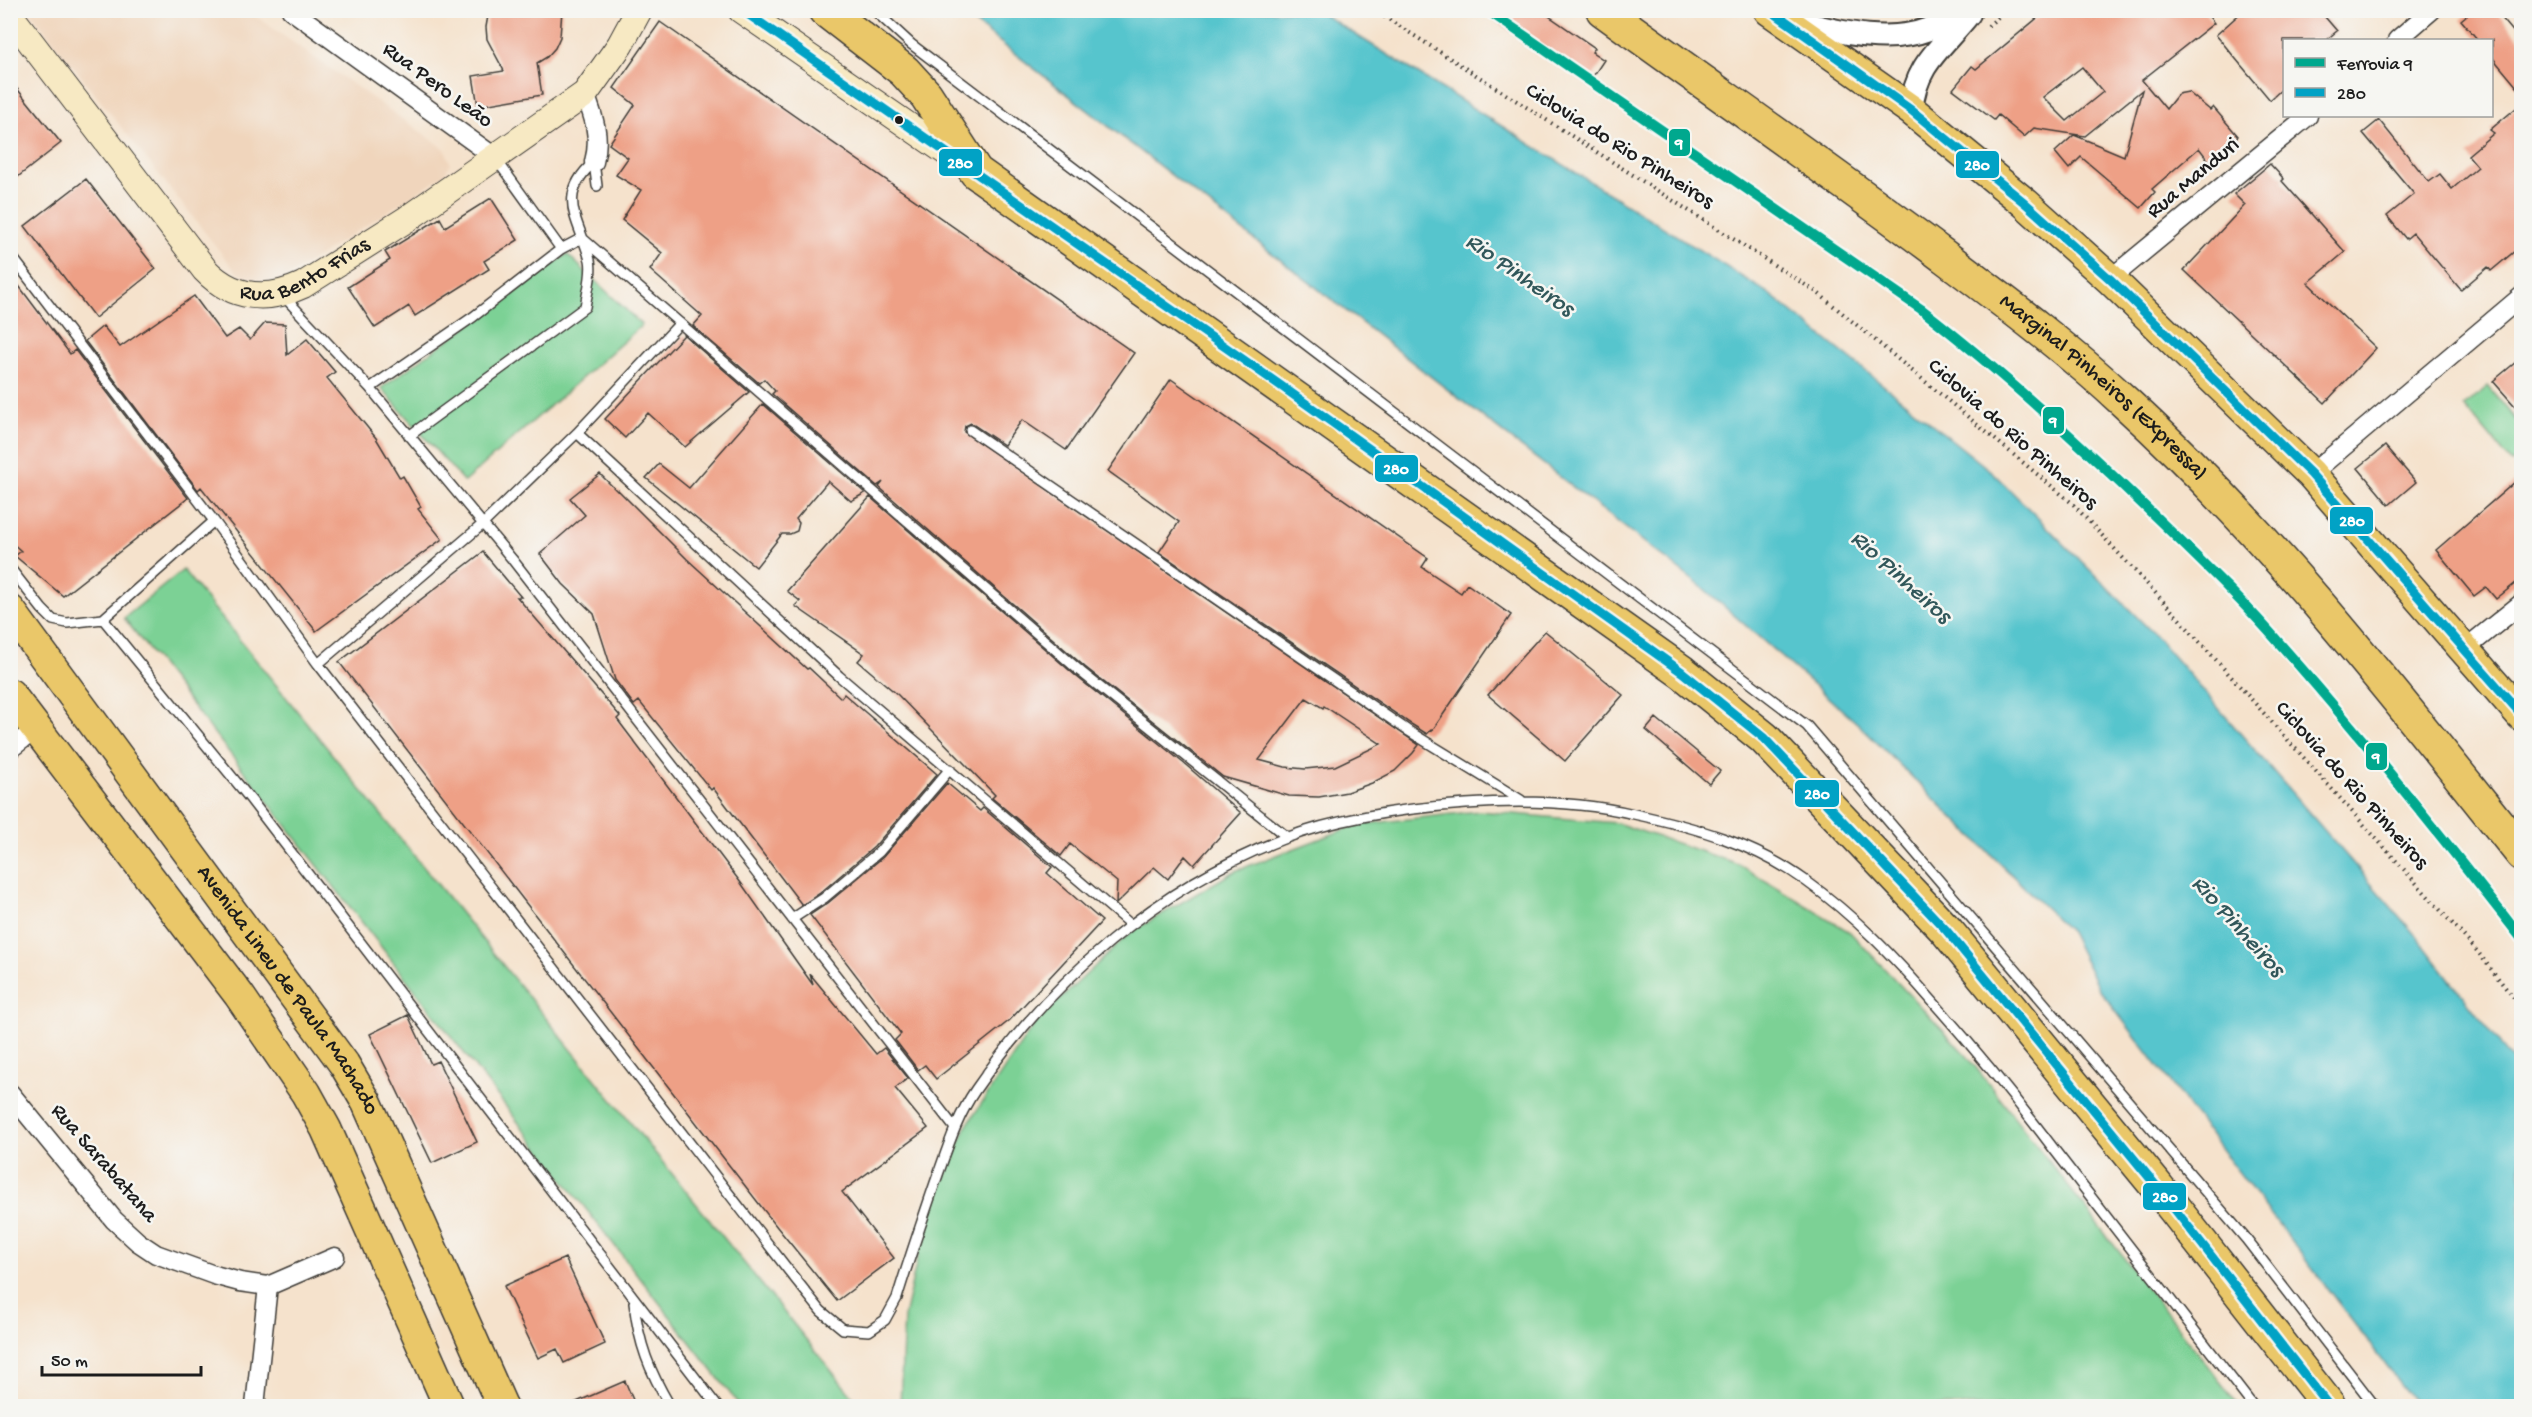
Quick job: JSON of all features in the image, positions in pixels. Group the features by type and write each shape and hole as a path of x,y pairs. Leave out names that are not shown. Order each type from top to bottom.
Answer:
{"highway":[{"path":"825,10 904,71 926,95 976,172 1682,672 1764,738 1946,930 2158,1188 2329,1407"},
{"name":"Marginal Pinheiros (Expressa)","path":"1603,10 1973,278 2064,348 2130,406 2226,503 2358,649 2522,854"},
{"path":"1774,14 1911,110 2025,203 2110,279 2311,474 2522,716"},
{"name":"Avenida Lineu de Paula Machado","path":"10,610 344,1064 367,1103 501,1407"},
{"name":"Avenida Lineu de Paula Machado","path":"10,694 238,995 306,1093 326,1129 449,1407"}],"main road":[{"name":"Rua Bento Frias","path":"10,15 205,270 233,291 250,296 270,296 288,292 303,285 407,219 585,94 620,45 639,10"},
{"path":"740,11 976,172"}],"street":[{"name":"Rua Pero Leão","path":"291,10 496,158"},
{"path":"1774,14 1851,34 1877,36 1927,30 1969,10"},
{"path":"1911,110 1916,81 1926,64 1969,10"},
{"path":"2398,39 2432,10"},
{"path":"585,94 598,135 594,162"},
{"name":"Rua Manduri","path":"2110,279 2307,117"},
{"path":"2311,474 2522,296"},
{"path":"2465,650 2522,603"},
{"path":"10,749 36,729"},
{"name":"Rua Sarabatana","path":"10,1093 92,1195 138,1242 156,1254 183,1265 240,1282 268,1286"},
{"path":"255,1407 268,1286 335,1257"}],"lane":[{"path":"874,10 911,44 1807,726 2246,1239 2375,1407"},
{"path":"496,158 561,249"},
{"path":"594,162 597,186"},
{"path":"409,436 585,306 591,262 575,216 574,191 579,178 594,162"},
{"path":"370,388 473,317 561,249 582,238"},
{"path":"582,238 1081,672 1287,837"},
{"path":"10,254 214,521 318,664 789,1271 821,1311 843,1329 868,1331 885,1320 897,1298 954,1127 973,1093 1006,1048 1073,976 1130,924 1170,897 1240,858 1287,837 1339,824 1435,806 1521,800 1601,807 1673,822 1727,839 1766,857 1803,879 1852,916 1894,957 1992,1069 2253,1407"},
{"path":"290,303 370,388 483,524 954,1127"},
{"path":"318,664 483,524 578,433 681,323"},
{"path":"970,430 1407,730 1521,800"},
{"path":"578,433 839,676 951,769 1130,924"},
{"path":"10,568 53,620 67,623 103,619 214,521"},
{"path":"103,619 251,800 717,1407"},
{"path":"792,919 824,898 879,852 951,769"},
{"path":"634,1301 638,1335 646,1360 670,1407"}],"path":[{"name":"Ciclovia do Rio Pinheiros","path":"1374,10 1818,293 2072,503 2174,613 2469,942 2522,1009"}],"shaded area":[{"path":"29,11 248,11 445,149 450,163 445,174 279,282 263,283 238,274"}],"green space":[{"path":"567,254 642,325 464,482 381,388"},
{"path":"2488,386 2521,426 2521,456 2512,463 2464,406"},
{"path":"183,570 860,1406 740,1406 124,618"},
{"path":"1479,811 1617,823 1738,864 1850,932 1967,1056 2239,1406 900,1406 904,1317 926,1221 967,1125 1035,1023 1131,932 1235,871 1356,825"}],"water":[{"name":"Rio Pinheiros","path":"960,11 1318,11 1768,293 1992,472 2154,634 2418,938 2521,1071 2521,1406 2417,1406 2099,989 2070,932 1857,723 1703,588"}],"building":[{"path":"489,10 562,10 560,37 555,48 537,63 542,95 478,106 473,76 504,71 487,39 486,27"},
{"path":"1479,10 1540,10 1595,48 1592,52 1604,60 1588,84"},
{"path":"2047,10 2204,10 2214,23 2142,80 2166,109 2178,94 2188,92 2210,110 2213,107 2238,136 2209,161 2199,148 2152,189 2155,192 2141,208 2081,157 2069,169 2055,152 2074,135 2124,156 2142,90 2085,136 2034,128 2024,137 1998,115 1994,120 1953,89 1972,66 1976,69","holes":["2082,67 2103,92 2067,121 2043,97"]},
{"path":"2244,10 2319,10 2337,31 2327,39 2283,39 2283,88 2270,100 2216,35"},
{"path":"2473,10 2495,10 2522,42 2522,93 2493,58 2493,39 2477,39 2461,20"},
{"path":"660,22 1134,353 1066,450 1022,420 1004,445 971,423 965,426 964,432 1419,745 1413,753 1395,771 1347,792 1319,797 1289,796 1223,777 1085,667 879,487 883,482 877,486 772,394 775,391 764,379 759,383 693,326 702,316 650,270 662,253 622,220 641,190 616,175 628,158 609,144 635,105 614,88","holes":["1306,698 1323,708 1324,706 1381,744 1335,766 1305,769 1285,767 1259,760"]},
{"path":"10,80 61,143 10,183"},
{"path":"2522,103 2522,245 2491,271 2488,267 2461,290 2413,233 2406,239 2387,216 2414,194 2363,133 2379,120 2429,182 2440,174 2452,189 2478,167 2468,155 2494,133 2490,130"},
{"path":"2270,164 2284,179 2282,181 2345,252 2308,283 2376,348 2325,403 2184,270 2245,205 2234,194"},
{"path":"86,179 156,269 95,318 25,226"},
{"path":"491,198 518,240 484,261 489,269 415,316 409,306 375,328 348,287 390,260 385,252 440,218 445,227"},
{"path":"10,274 70,354 75,350 188,498 63,596 15,556 21,551 10,541"},
{"path":"194,296 225,338 239,329 250,340 265,323 285,324 287,355 307,339 335,372 327,378 376,438 400,478 403,476 421,507 418,509 442,539 316,631 201,487 198,490 85,341 103,326 120,347"},
{"path":"684,335 749,392 685,447 648,413 625,438 605,419"},
{"path":"2522,357 2522,414 2493,381"},
{"path":"1171,379 1428,558 1422,567 1461,593 1467,584 1511,615 1432,731 1427,734 1411,724 1159,552 1179,522 1108,471"},
{"path":"763,404 865,493 851,501 828,481 796,519 799,523 797,531 782,534 756,567 646,478 659,464 689,488"},
{"path":"2385,446 2416,482 2389,505 2358,468"},
{"path":"600,474 687,559 807,669 809,668 841,698 844,694 937,774 874,847 820,893 802,905 713,788 711,790 639,701 634,705 615,680 594,614 563,584 540,554 585,515 570,498"},
{"path":"2522,476 2522,497 2515,503 2522,511 2522,578 2496,599 2486,587 2474,596 2436,550"},
{"path":"870,497 1077,677 1241,813 1194,865 1185,856 1168,879 1154,867 1116,904 1117,882 1070,844 1061,856 992,798 995,795 898,695 858,661 864,654 795,606 800,601 787,591"},
{"path":"483,552 521,597 517,597 620,716 617,719 741,883 813,985 810,974 876,1054 884,1048 908,1078 895,1088 928,1128 842,1192 894,1258 837,1301 777,1227 339,662"},
{"path":"1545,631 1623,695 1565,761 1488,695"},
{"path":"1656,718 1720,771 1709,784 1646,730"},
{"path":"947,783 980,811 983,808 1052,867 1047,873 1102,921 1010,1020 936,1079 925,1065 918,1070 895,1040 901,1034 810,915 828,903 883,857"},
{"path":"408,1015 431,1064 438,1061 477,1142 432,1163 370,1034"},
{"path":"565,1258 605,1344 564,1363 557,1349 538,1358 504,1286"},
{"path":"625,1381 636,1407 565,1407"}],"rail line":[{"name":"9","path":"1487,10 1921,309 2044,412 2161,522 2267,629 2374,753 2522,939"}],"transit line":[{"name":"280","path":"742,10 1284,388 1682,672 1764,738 1946,930 2158,1188 2329,1406"},
{"name":"280","path":"1770,10 1911,110 2025,203 2110,279 2311,474 2522,715"}]}
